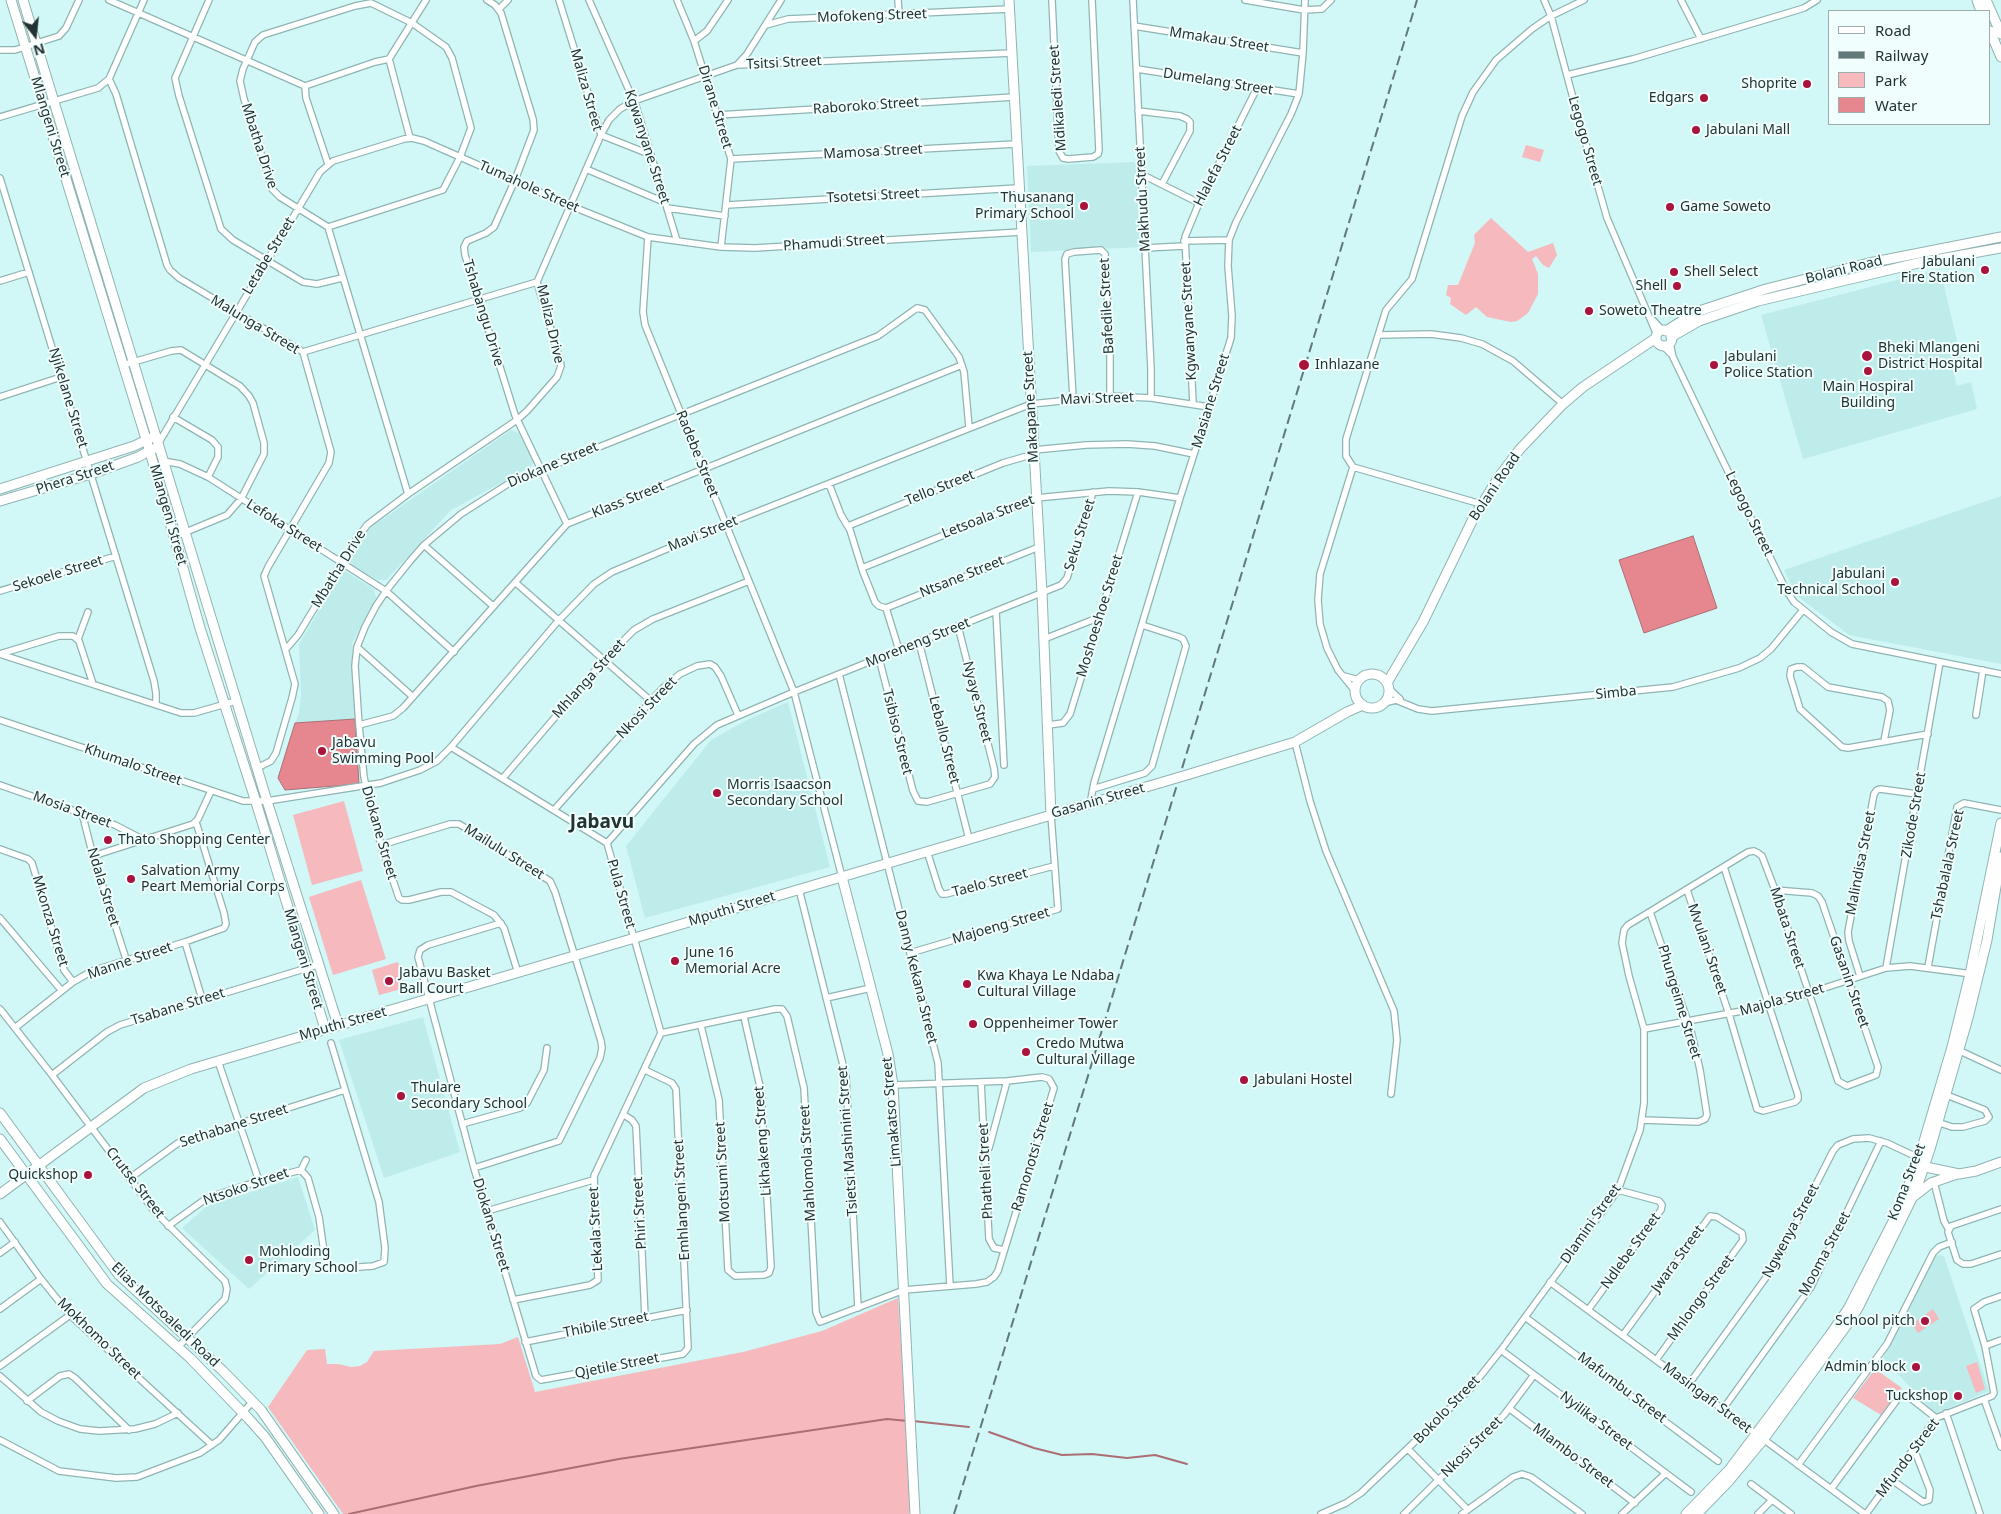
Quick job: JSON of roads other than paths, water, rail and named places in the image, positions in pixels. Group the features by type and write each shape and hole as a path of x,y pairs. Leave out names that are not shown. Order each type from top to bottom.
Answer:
{"street":[{"name":"Mlangeni Street","path":"11,0 150,452 224,704 325,1029"},
{"name":"Mlangeni Street","path":"23,0 317,965 338,1025"},
{"path":"0,50 8,51 54,39 63,33 78,0"},
{"path":"109,0 304,86 389,59 426,0"},
{"path":"0,116 98,88 109,79 144,0"},
{"path":"208,0 178,69 176,86 218,224 228,237 296,278 310,284 324,283 342,278"},
{"path":"487,0 499,9 508,0"},
{"name":"Maliza Street","path":"559,0 601,135 571,206"},
{"name":"Kgwanyane Street","path":"589,0 634,100 677,241"},
{"name":"Dirane Street","path":"677,0 694,41 731,159 721,248"},
{"path":"694,41 707,31 728,0"},
{"path":"737,65 766,25 781,0"},
{"path":"898,0 899,14"},
{"name":"Mdikaledi Street","path":"1052,0 1060,154 1063,158 1068,159 1090,157 1099,153 1092,0"},
{"name":"Makhudu Street","path":"1133,0 1151,398"},
{"path":"1245,0 1304,10 1322,10 1331,0"},
{"name":"Masiane Street","path":"1090,804 1180,498 1231,338 1229,240 1299,94 1305,0"},
{"name":"Legogo Street","path":"1544,0 1552,16 1607,218 1651,318 1673,357 1792,599 1839,638 1852,644 2001,674"},
{"path":"1481,504 1353,468 1346,456 1346,439 1388,307 1408,287 1412,280 1462,116 1473,92 1496,60 1532,29 1552,16 1584,0"},
{"path":"1681,0 1701,39"},
{"path":"1567,74 1633,59 1701,39 1798,10 1817,0"},
{"name":"Mbatha Drive","path":"371,3 412,23 446,47 452,58 470,124 469,133 460,157 445,189 435,194 328,227 298,209 275,194 270,182 242,90 242,75 247,60 255,42 263,34 355,6 371,3"},
{"name":"Mofokeng Street","path":"766,25 788,19 899,14 1009,5"},
{"name":"Makapane Street","path":"1009,5 1042,593 1051,815"},
{"name":"Tshabangu Drive","path":"499,9 534,125 533,136 494,227 486,233 469,239 464,247 478,299 517,420 567,524"},
{"path":"1991,11 2001,34"},
{"name":"Mmakau Street","path":"1134,26 1303,53"},
{"path":"1991,33 2001,57"},
{"name":"Tsitsi Street","path":"601,135 613,115 634,100 737,65 1012,53"},
{"path":"304,86 306,98 328,164 410,138 389,59"},
{"name":"Dumelang Street","path":"1137,69 1299,94"},
{"name":"Malunga Street","path":"109,79 116,94 170,270 179,278 303,352 330,446 331,457 264,576 294,677 294,691 276,753 271,761 257,768"},
{"name":"Hlalefa Street","path":"1184,244 1186,231 1199,203 1257,88"},
{"name":"Raboroko Street","path":"718,115 1014,97"},
{"path":"1138,111 1180,116 1190,122 1190,131 1162,184"},
{"path":"601,135 649,154"},
{"name":"Tumahole Street","path":"410,138 424,141 571,206 648,237"},
{"name":"Mamosa Street","path":"731,159 1016,144"},
{"name":"Letabe Street","path":"156,440 173,417 320,172 328,164"},
{"path":"586,169 665,205 725,216"},
{"path":"1141,174 1199,203"},
{"name":"Njikelane Street","path":"0,178 155,687 156,704"},
{"name":"Tsotetsi Street","path":"727,205 1018,188"},
{"name":"Maliza Drive","path":"408,494 517,420 553,383 561,366 537,282 571,206"},
{"path":"328,227 408,494"},
{"name":"Phamudi Street","path":"648,237 721,248 756,248 1021,232"},
{"name":"Radebe Street","path":"648,237 643,318 648,334 794,692"},
{"name":"Bolani Road","path":"1663,338 1696,312 1766,289 1861,265 2001,237"},
{"path":"1184,244 1229,240"},
{"name":"Kgwanyane Street","path":"1145,248 1184,244 1193,404"},
{"name":"Bolani Road","path":"1385,683 1423,622 1453,557 1481,504 1520,449 1563,404 1602,373 1641,348 1699,321 1758,301 1918,263 2001,248"},
{"name":"Bafedile Street","path":"1073,398 1065,259 1068,253 1101,250 1105,254 1110,347 1110,396"},
{"path":"0,281 29,272"},
{"path":"303,352 537,282"},
{"name":"Diokane Street","path":"544,1380 536,1376 525,1342 474,1168 418,957 418,953 422,949 501,923 494,915 451,892 402,900 396,892 365,786 355,676 358,648 368,621 386,591 424,545 474,504 511,482 878,336 917,308 923,309 928,314 955,350 962,366 969,428"},
{"path":"1379,336 1431,334 1461,338 1482,344 1512,361 1563,404"},
{"path":"123,365 171,351 181,350 240,386 249,396 264,443 264,454 241,499 227,516 193,528 173,532"},
{"name":"Klass Street","path":"359,725 392,716 403,708 567,524 962,366"},
{"path":"0,397 61,378"},
{"name":"Mavi Street","path":"267,801 365,786 429,766 451,747 558,621 602,577 726,524 1031,404 1073,398 1110,396 1151,398 1209,407"},
{"path":"173,417 212,440 218,447 218,457 208,477"},
{"path":"150,452 156,440"},
{"name":"Phera Street","path":"0,489 146,441 156,440"},
{"name":"Tello Street","path":"848,526 996,465 1034,452 1086,445 1128,444 1155,446 1194,454"},
{"name":"Phera Street","path":"0,501 91,474 150,452"},
{"name":"Lefoka Street","path":"163,462 180,464 208,477 386,591 454,652"},
{"path":"1353,468 1323,562 1318,587 1318,612 1323,637 1332,659 1363,705 1373,708 1396,700 1404,702"},
{"path":"829,484 841,516 848,526 862,568 877,604 886,608 899,650"},
{"name":"Letsoala Street","path":"862,568 1036,498 1093,492 1138,492 1180,498"},
{"name":"Seku Street","path":"1042,593 1066,581 1093,492"},
{"name":"Moshoeshoe Street","path":"1048,725 1063,723 1070,714 1138,492"},
{"name":"Mbatha Drive","path":"286,649 298,635 357,537 367,525 408,494"},
{"path":"173,532 184,529"},
{"path":"424,545 493,606"},
{"name":"Ntsane Street","path":"886,608 1039,547"},
{"name":"Sekoele Street","path":"0,592 116,556"},
{"path":"859,556 869,565"},
{"name":"Mhlanga Street","path":"502,778 604,660 640,626 749,580"},
{"path":"516,583 651,701"},
{"name":"Moreneng Street","path":"607,843 702,735 717,725 794,692 1042,593"},
{"name":"Simba","path":"1404,702 1418,709 1432,711 1673,687 1742,667 1760,658 1771,649 1803,610"},
{"path":"996,611 1004,764"},
{"path":"88,612 78,639 92,684"},
{"path":"1044,639 1100,617"},
{"path":"1093,789 1140,775 1152,766 1186,646 1179,636 1142,625"},
{"name":"Nyaye Street","path":"957,793 990,784 995,777 992,756 958,626"},
{"path":"0,654 60,636 69,635 78,639"},
{"name":"Leballo Street","path":"919,642 969,839"},
{"path":"358,648 413,697"},
{"path":"0,654 186,714 236,701"},
{"name":"Tsibiso Street","path":"878,658 916,799 920,803 957,793"},
{"name":"Zikode Street","path":"1886,968 1940,662"},
{"name":"Nkosi Street","path":"554,810 651,701 680,674 697,666 710,664 715,667 721,676 738,715"},
{"path":"1884,741 1890,710 1888,701 1882,697 1828,687 1803,667 1791,669 1790,676 1800,709 1841,746 1846,748 1928,734"},
{"path":"1976,715 1976,704 1983,670"},
{"name":"Danny Kekana Street","path":"839,674 936,1055 950,1286"},
{"path":"1355,694 1359,680 1368,674 1385,683 1404,702"},
{"path":"1342,675 1359,680"},
{"path":"1384,703 1387,697 1385,683"},
{"name":"Limakatso Street","path":"794,692 888,1054 893,1085 915,1514"},
{"name":"Gasanin Street","path":"1347,712 1352,707 1355,694"},
{"name":"Gasanin Street","path":"842,876 1295,742 1363,705"},
{"name":"Khumalo Street","path":"0,720 243,801 267,801"},
{"path":"1295,742 1310,801 1326,851 1394,1011 1397,1040 1391,1094"},
{"name":"Pula Street","path":"451,747 607,843 662,1033"},
{"path":"992,756 1003,748"},
{"name":"Mosia Street","path":"0,785 123,828 142,840"},
{"name":"Malindisa Street","path":"1860,976 1848,932 1874,794 1878,789 1883,788 1918,794"},
{"path":"196,822 211,791"},
{"name":"Tshabalala Street","path":"1928,967 1957,807 1964,803 2001,810"},
{"name":"Ndala Street","path":"82,813 93,856 126,960"},
{"name":"Majoeng Street","path":"910,953 1058,909 1051,815"},
{"name":"Mosia Street","path":"93,856 196,822"},
{"name":"Manne Street","path":"16,1027 73,982 92,971 219,931 226,924 196,822"},
{"name":"Koma Street","path":"1975,975 2001,823"},
{"name":"Mailulu Street","path":"381,845 450,824 464,826 550,881 556,892 601,1041 600,1058 559,1141 474,1168"},
{"name":"Mkonza Street","path":"0,849 28,859 32,863 64,970 73,982"},
{"name":"Taelo Street","path":"928,851 938,889 942,894 1054,866"},
{"name":"Mbata Street","path":"1724,867 1750,851 1756,851 1762,856 1837,1078 1841,1084"},
{"name":"Koma Street","path":"1686,1514 1760,1437 1854,1313 1911,1199 1920,1163 1956,1049 1991,920 2001,857"},
{"path":"1650,912 1724,867 1769,1006"},
{"name":"Mputhi Street","path":"0,1194 144,1088 192,1069 842,876"},
{"name":"Tsietsi Mashinini Street","path":"799,889 846,1077 858,1308"},
{"name":"Mvulani Street","path":"1687,890 1729,1014 1758,1110 1763,1111 1798,1100 1769,1006"},
{"name":"Gasanin Street","path":"1775,890 1812,893 1820,898 1849,980 1878,1069 1875,1076 1849,1085 1841,1084"},
{"name":"Dlamini Street","path":"1550,1282 1618,1190 1642,1120 1644,1030 1622,942 1624,930 1628,925 1650,912"},
{"name":"Phungeime Street","path":"1642,1120 1698,1122 1706,1117 1700,1070 1688,1021 1650,912"},
{"path":"0,918 62,991"},
{"path":"501,923 518,973"},
{"path":"185,942 202,999"},
{"name":"Tsabane Street","path":"52,1075 113,1028 317,965"},
{"name":"Majola Street","path":"1644,1030 1769,1006 1886,968 1928,967 1975,975"},
{"path":"826,998 871,988"},
{"name":"Crutse Street","path":"0,1009 16,1027 155,1212 226,1285 225,1299 177,1348"},
{"name":"Mahlomola Street","path":"744,1017 778,1009 784,1011 789,1019 804,1088 816,1312 819,1320 822,1322 858,1308"},
{"path":"487,1212 593,1180 662,1033 744,1017"},
{"name":"Likhakeng Street","path":"744,1017 761,1091 771,1267"},
{"name":"Motsumi Street","path":"701,1026 718,1100 728,1270 736,1276 761,1276 767,1274 771,1267"},
{"path":"331,1043 345,1090"},
{"path":"462,1124 520,1108 527,1103 544,1070 547,1048"},
{"path":"1956,1049 2001,1070"},
{"path":"218,1060 259,1181"},
{"name":"Emhlangeni Street","path":"645,1070 672,1083 676,1090 688,1348"},
{"name":"Ramonotsi Street","path":"893,1085 981,1082 1042,1077 1049,1079 1054,1088 998,1271 987,1282 950,1286"},
{"path":"985,1149 989,1148 1006,1090 1007,1080"},
{"name":"Phatheli Street","path":"981,1082 990,1239 994,1248 1004,1250"},
{"name":"Sethabane Street","path":"130,1178 178,1144 345,1090"},
{"name":"Ntsoko Street","path":"168,1226 204,1199 301,1170 308,1178 319,1217 326,1266 330,1269 382,1264 386,1257 381,1210 345,1090"},
{"path":"1937,1122 1952,1127 1963,1127 1988,1118 1989,1115 1985,1110 1942,1093"},
{"name":"Koma Street","path":"1697,1514 1728,1482 1848,1309 1901,1206 1920,1163 1937,1122 1942,1093"},
{"name":"Elias Motsoaledi Road","path":"0,1113 119,1275 253,1401 274,1427 334,1514"},
{"name":"Phiri Street","path":"624,1114 636,1126 645,1317"},
{"name":"Ngwenya Street","path":"1688,1384 1775,1265 1836,1147 1842,1142 1858,1138 1882,1141 1920,1163"},
{"name":"Elias Motsoaledi Road","path":"0,1139 107,1284 243,1412 265,1437 319,1514"},
{"name":"Mooma Street","path":"1723,1409 1811,1287 1882,1141"},
{"path":"301,1170 306,1160"},
{"path":"1911,1199 1934,1182 2001,1162"},
{"path":"1920,1163 1959,1174"},
{"name":"Lekala Street","path":"513,1300 593,1284 598,1280 593,1180"},
{"path":"1934,1182 1944,1221 1950,1228 1957,1260 1963,1264 1971,1264 2001,1254"},
{"name":"Ndlebe Street","path":"1588,1310 1662,1210 1662,1205 1659,1201 1618,1190"},
{"path":"1950,1228 2001,1209"},
{"name":"Jwara Street","path":"1623,1335 1710,1216 1717,1217 1744,1236"},
{"name":"Mokhomo Street","path":"0,1222 41,1279 70,1314 212,1445"},
{"name":"Mhlongo Street","path":"1656,1360 1744,1236"},
{"path":"0,1253 15,1242"},
{"path":"1798,1465 1887,1344 1933,1253 1939,1247 1952,1242"},
{"path":"0,1310 41,1279"},
{"name":"Masingafi Street","path":"1550,1282 1865,1514"},
{"name":"Bokolo Street","path":"1322,1514 1346,1503 1361,1493 1471,1388 1550,1282"},
{"path":"858,1308 904,1290 950,1286"},
{"path":"2001,1296 1984,1302 1974,1309 1995,1390 1992,1396 1984,1399 2001,1447"},
{"name":"Thibile Street","path":"525,1342 687,1310"},
{"path":"0,1366 70,1314"},
{"name":"Mafumbu Street","path":"1525,1317 1718,1460"},
{"path":"1985,1346 2001,1340"},
{"name":"Qjetile Street","path":"544,1380 683,1354 688,1348"},
{"name":"Nyilika Street","path":"1501,1350 1691,1492"},
{"path":"27,1401 60,1376 68,1374 75,1378 129,1430"},
{"name":"Nkosi Street","path":"1404,1514 1510,1409 1534,1375"},
{"path":"0,1376 41,1412 68,1425 99,1431 129,1430 155,1424 178,1413"},
{"path":"1831,1489 1899,1397 1908,1396 1936,1418"},
{"name":"Mfundo Street","path":"1865,1514 1936,1418 1984,1399"},
{"path":"0,1440 59,1470 70,1473 127,1479 192,1457 212,1445 253,1401"},
{"name":"Mlambo Street","path":"1510,1409 1635,1503"},
{"path":"1946,1413 1980,1514"},
{"path":"1408,1449 1467,1509"},
{"path":"1892,1480 1923,1502 1929,1500 1930,1490 1914,1449"},
{"path":"1622,1514 1666,1473"},
{"path":"1462,1514 1516,1476 1522,1474 1531,1477 1582,1514"},
{"path":"1751,1484 1791,1514"},
{"path":"1758,1514 1772,1500"}],"water":[{"path":"1693,536 1717,608 1644,633 1619,560"},
{"name":"Jabavu Swimming Pool","path":"355,719 359,784 285,790 278,778 295,723"}],"waterway":[{"path":"349,1514 476,1486 619,1459 887,1419 908,1421"},
{"path":"913,1421 969,1427"},
{"path":"989,1432 1034,1448 1062,1455 1092,1454 1127,1458 1155,1455 1187,1464"}],"railway":[{"path":"954,1514 1417,0"}],"place":[{"name":"Shoprite","path":"1807,84"},
{"name":"Edgars","path":"1704,98"},
{"name":"Jabulani Mall","path":"1696,130"},
{"name":"Thusanang Primary School","path":"1084,206"},
{"name":"Game Soweto","path":"1670,207"},
{"name":"Jabulani Fire Station","path":"1985,270"},
{"name":"Shell Select","path":"1674,272"},
{"name":"Shell","path":"1677,286"},
{"name":"Soweto Theatre","path":"1589,311"},
{"name":"Bheki Mlangeni District Hospital","path":"1867,356"},
{"name":"Inhlazane","path":"1304,365"},
{"name":"Jabulani Police Station","path":"1714,365"},
{"name":"Main Hospiral Building","path":"1868,371"},
{"name":"Jabulani Technical School","path":"1895,582"},
{"name":"Jabavu Swimming Pool","path":"322,751"},
{"name":"Morris Isaacson Secondary School","path":"717,793"},
{"name":"Thato Shopping Center","path":"108,840"},
{"name":"Salvation Army Peart Memorial Corps","path":"131,879"},
{"name":"June 16 Memorial Acre","path":"675,961"},
{"name":"Jabavu Basket Ball Court","path":"389,981"},
{"name":"Kwa Khaya Le Ndaba Cultural Village","path":"967,984"},
{"name":"Oppenheimer Tower","path":"973,1024"},
{"name":"Credo Mutwa Cultural Village","path":"1026,1052"},
{"name":"Jabulani Hostel","path":"1244,1080"},
{"name":"Thulare Secondary School","path":"401,1096"},
{"name":"Quickshop","path":"88,1175"},
{"name":"Mohloding Primary School","path":"249,1260"},
{"name":"School pitch","path":"1925,1321"},
{"name":"Admin block","path":"1916,1367"},
{"name":"Tuckshop","path":"1958,1396"}],"district":[{"name":"Jabavu","path":"602,823"}]}
